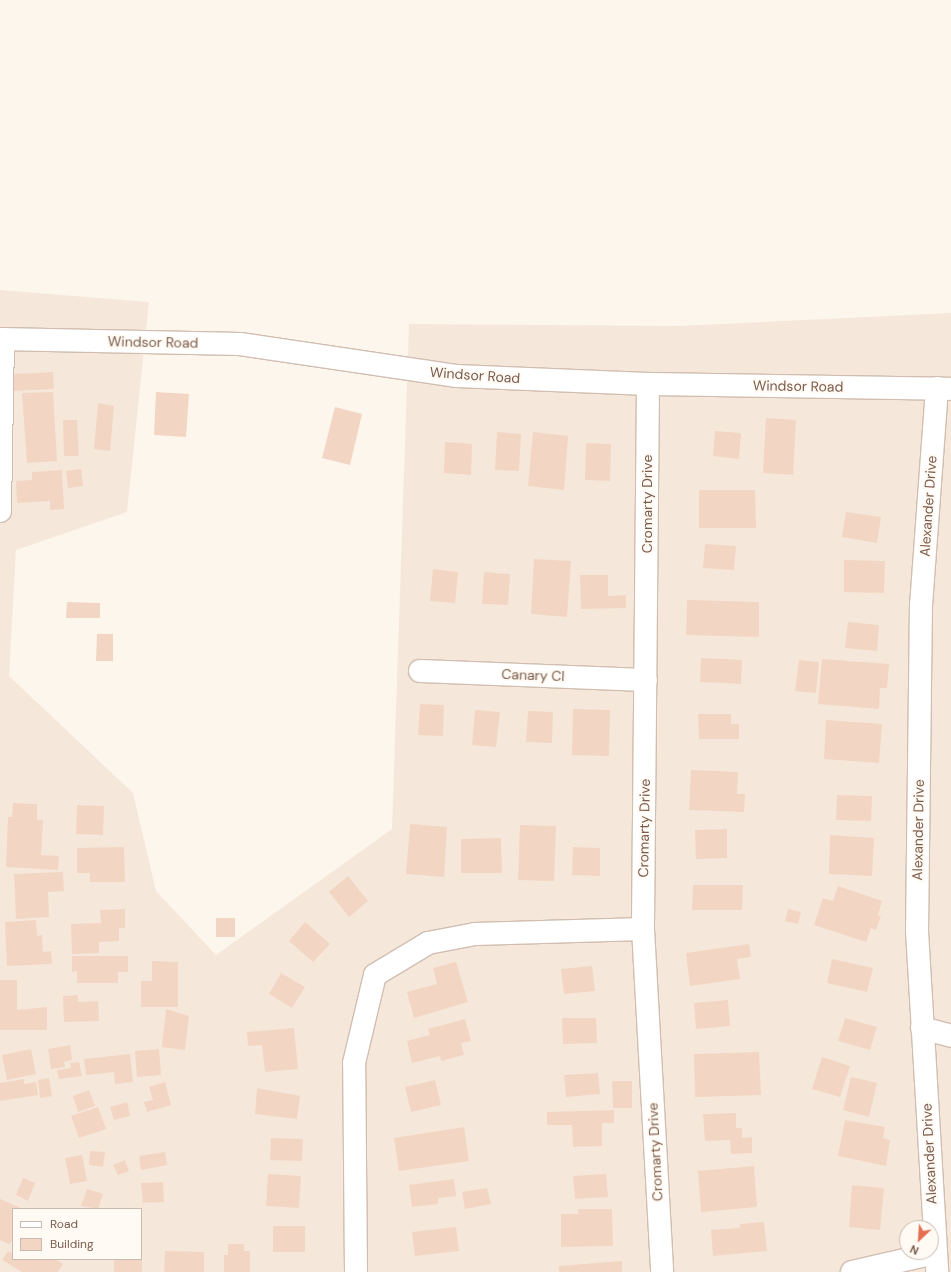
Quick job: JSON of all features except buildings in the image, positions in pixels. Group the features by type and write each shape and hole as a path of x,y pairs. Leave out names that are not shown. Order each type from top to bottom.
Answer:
{"street":[{"name":"Windsor Road","path":"1,339 240,344 456,376 648,384 944,388"},
{"path":"0,511 1,339"},
{"name":"Cromarty Drive","path":"648,384 643,929 662,1272"},
{"name":"Alexander Drive","path":"936,1262 917,931 920,604 944,388"},
{"name":"Canary Cl","path":"420,671 646,680"},
{"path":"356,1272 354,1063 375,975 428,943 475,934 643,929"},
{"path":"922,1028 951,1036"},
{"path":"852,1272 936,1262"}],"shaded area":[{"path":"0,290 149,302 127,512 16,550 9,676 133,793 156,891 216,955 392,829 409,324 678,326 951,313 951,1272 0,1272"}]}
